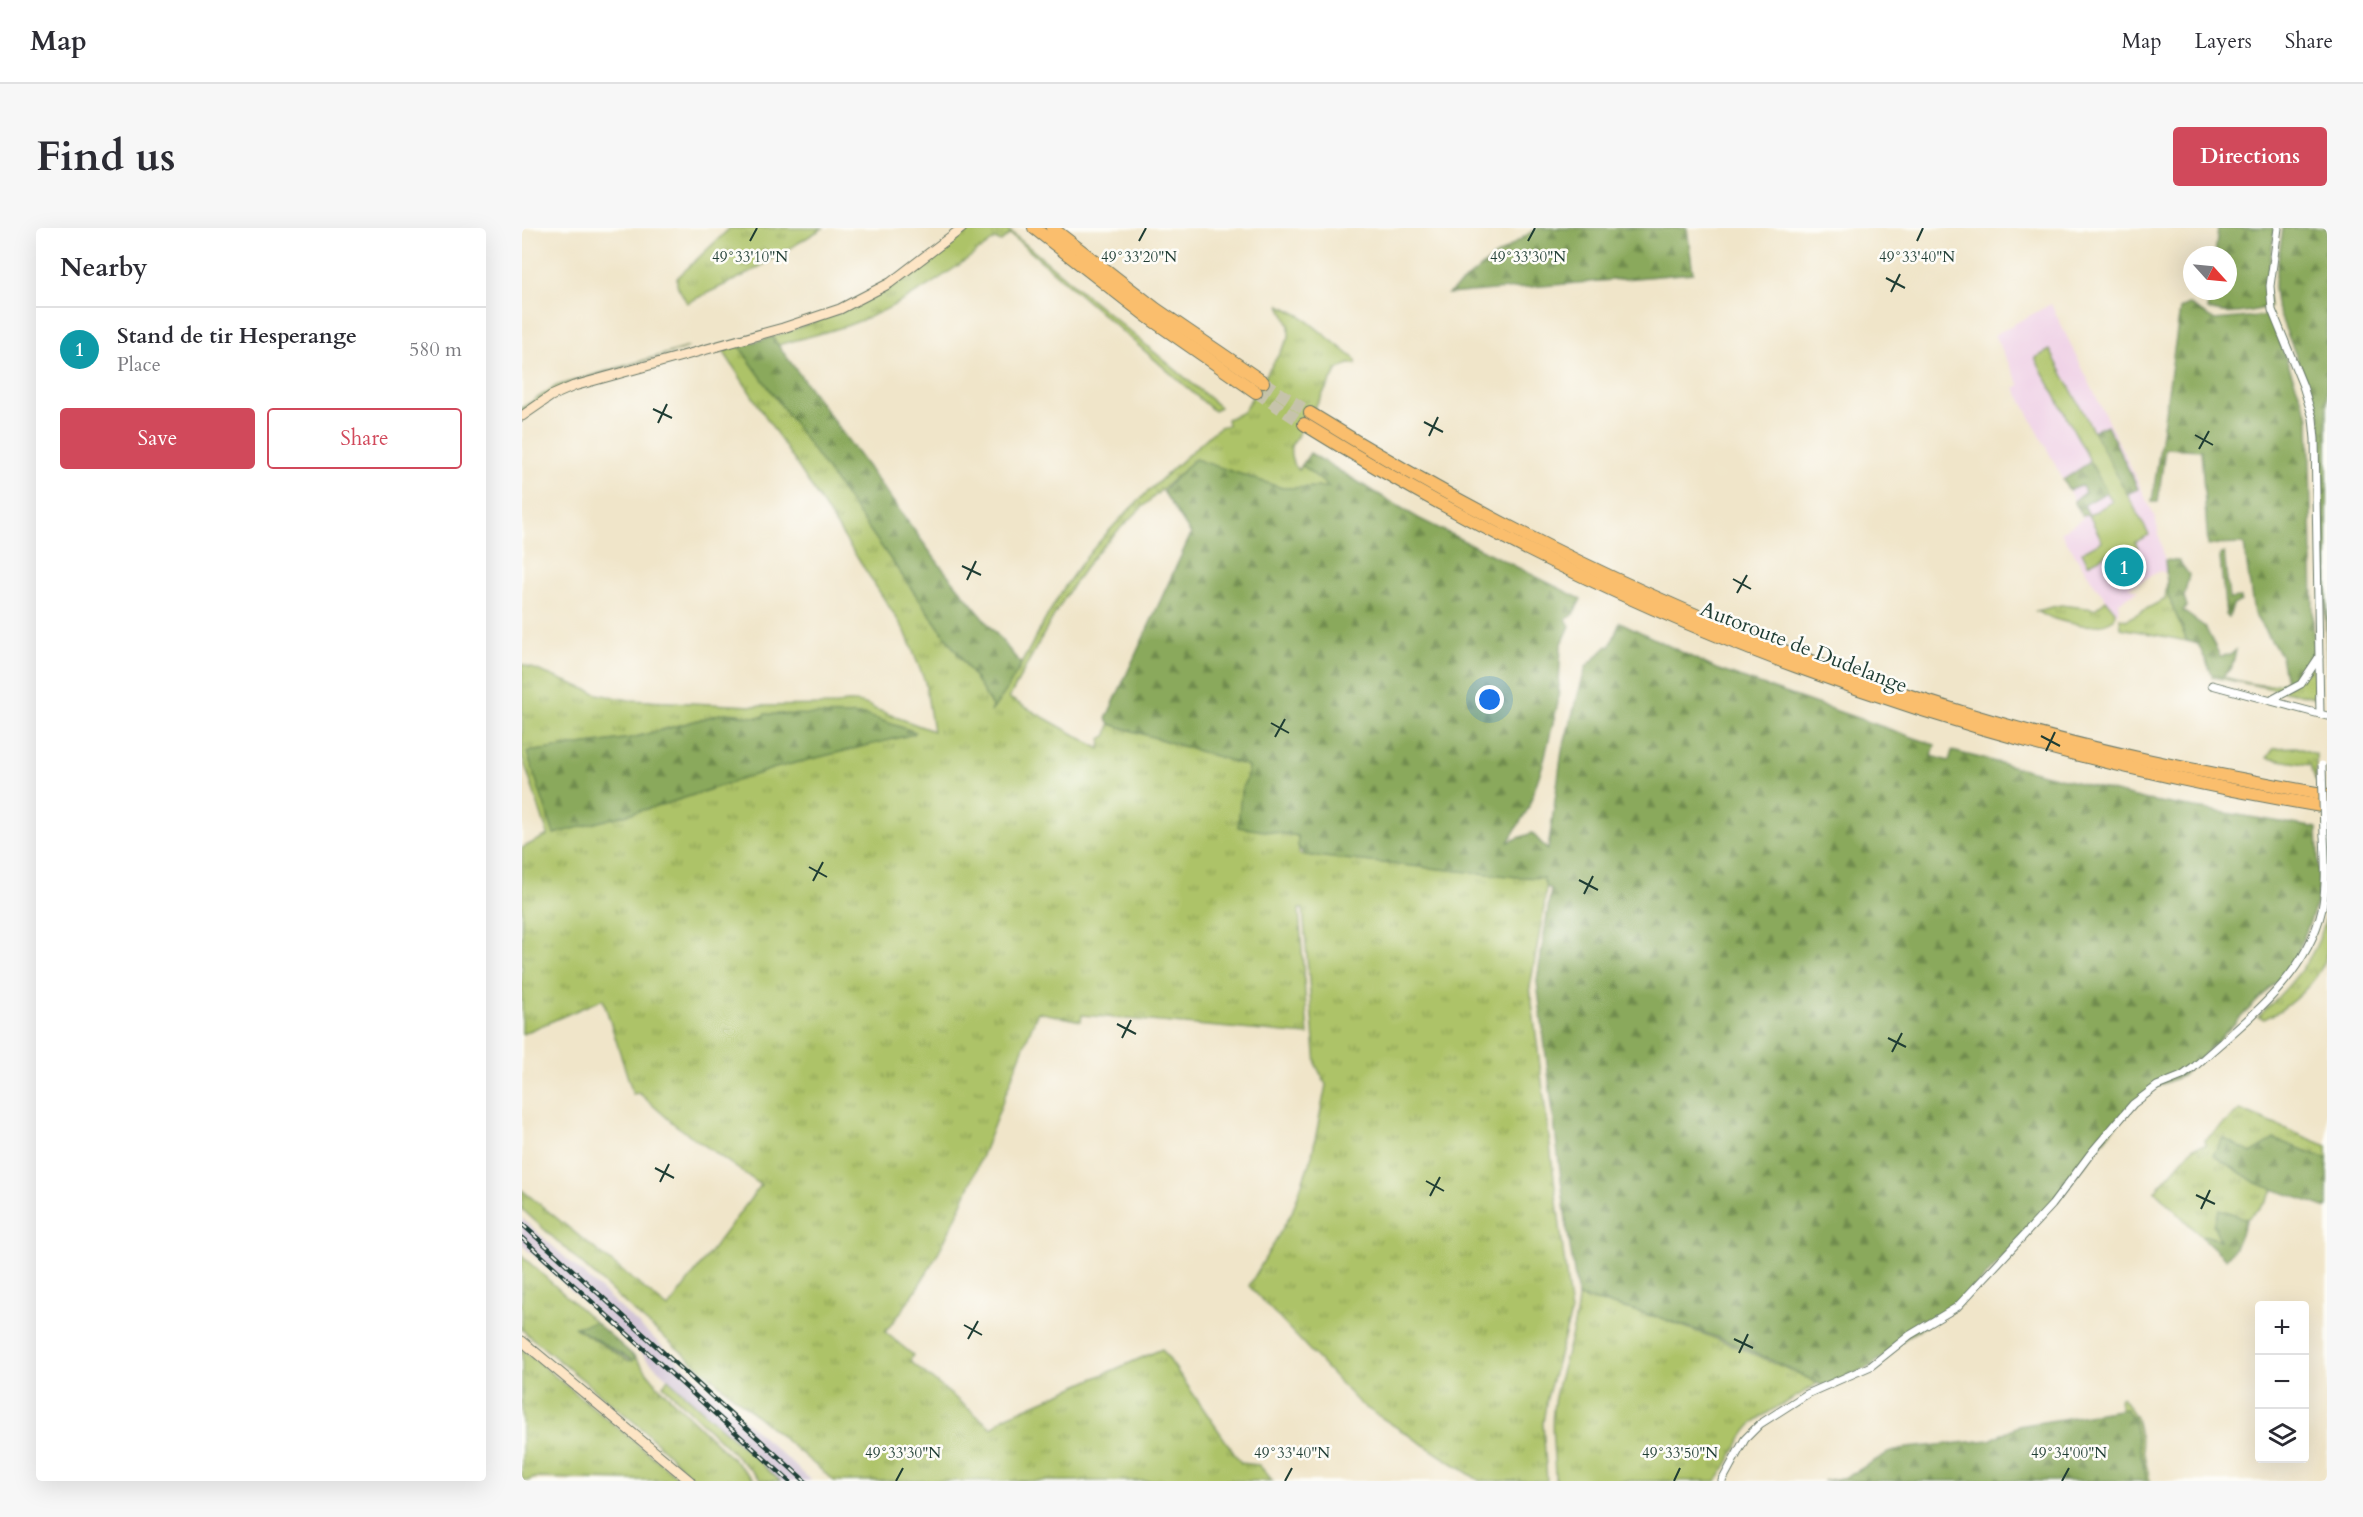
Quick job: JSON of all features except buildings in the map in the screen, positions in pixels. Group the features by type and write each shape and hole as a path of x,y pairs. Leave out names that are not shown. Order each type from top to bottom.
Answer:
{"highway":[{"path":"1034,228 1148,317 1259,387 1052,228"},
{"name":"Autoroute de Dudelange","path":"2327,795 2186,769 2072,743 1908,696 1799,657 1681,610 1544,546 1418,480 1307,418 1413,489 1539,556 1697,628 1820,677 1966,726 2103,762 2189,782 2327,807"}],"main road":[{"path":"522,416 551,396 574,386 794,325 840,309 890,283 962,228"},
{"path":"522,1341 690,1481"}],"street":[{"path":"2212,685 2272,699 2324,715 2313,418 2272,310 2270,286 2278,228"},
{"path":"2272,699 2301,684 2320,655"},
{"path":"1722,1481 1746,1439 1760,1424 1807,1394 1871,1366 1910,1335 1957,1307 2052,1205 2091,1153 2133,1104 2157,1086 2182,1076 2193,1068 2286,981 2313,938 2322,908 2325,882 2322,765"}],"shaded area":[{"path":"2051,304 2155,517 2168,574 2160,571 2129,587 2138,591 2119,602 2118,614 2094,584 2061,533 2083,518 2015,388 2020,385 1994,335"},
{"path":"522,1218 812,1481 780,1481 522,1245"}],"green space":[{"path":"730,228 823,228 749,273 687,303 677,285 677,278"},
{"path":"973,228 1006,228 1220,407 1214,411 1010,234 1001,242 995,239 925,288 869,317 840,328 778,345 772,337 881,294"},
{"path":"1537,228 1687,228 1693,273 1448,294 1490,260"},
{"path":"2218,228 2275,228 2267,285 2270,307 2231,313 2208,309 2209,300 2237,300 2237,246 2216,246"},
{"path":"2283,228 2327,228 2327,674 2320,417 2276,305 2274,288"},
{"path":"2188,304 2215,320 2269,315 2309,418 2314,656 2303,670 2286,682 2281,656 2254,614 2244,544 2208,545 2201,450 2165,448 2158,502 2152,502 2180,309"},
{"path":"1280,305 1301,316 1356,360 1356,364 1349,364 1338,369 1291,446 1292,460 1296,468 1299,470 1302,465 1329,487 1282,488 1195,459 1131,518 1082,571 1009,698 1100,749 1101,739 1107,735 1110,724 1248,766 1248,775 1241,791 1298,836 1299,854 1518,877 1543,877 1546,887 1544,908 1530,987 1571,1313 1547,1398 1543,1423 1547,1481 1480,1481 1360,1404 1249,1286 1292,1212 1312,1155 1326,1085 1316,1065 1303,909 1299,909 1308,1035 1082,1015 1081,1021 1038,1012 955,1220 912,1297 885,1332 913,1355 910,1361 992,1428 1005,1417 1162,1349 1241,1463 1259,1465 1273,1481 834,1481 639,1316 522,1209 522,1190 668,1308 761,1185 674,1124 639,1093 633,1094 603,999 522,1034 522,848 548,835 522,756 522,664 598,694 629,700 752,706 837,705 856,702 933,731 925,682 905,631 723,351 739,346 975,678 992,706 991,710 1012,680 1056,600 1081,564 1098,543 1153,487 1211,434 1220,427 1228,425 1227,419 1243,412 1289,338 1289,326","holes":["724,713 740,714 748,718 865,715 915,732 775,768 669,803 527,752 632,738"]},
{"path":"772,337 939,564 1021,664 991,712 992,706 975,678 739,346"},
{"path":"689,347 564,386 522,412 522,408 556,386"},
{"path":"2050,350 2149,535 2135,542 2138,548 2113,561 2109,553 2088,564 2082,552 2102,541 2089,515 2112,502 2035,358"},
{"path":"2107,425 2138,489 2127,494 2093,431"},
{"path":"1310,453 1418,518 1581,599 1572,616 1566,619 1570,626 1561,646 1558,703 1543,764 1528,809 1508,842 1532,833 1548,850 1562,751 1586,667 1607,646 1610,647 1620,622 1716,669 1935,745 1932,756 1949,761 1952,751 2147,800 2317,828 2319,881 2317,903 2293,965 2182,1076 2157,1086 2133,1104 2052,1205 1957,1307 1910,1335 1871,1366 1825,1387 1766,1358 1705,1333 1642,1312 1578,1297 1567,1228 1537,981 1551,889 1546,887 1543,878 1304,855 1298,846 1298,836 1238,827 1241,791 1248,775 1248,766 1110,724 1106,719 1191,534 1163,491 1195,459 1282,488 1329,487 1302,465"},
{"path":"2090,462 2107,492 2084,505 2089,515 2082,516 2074,501 2085,492 2082,486 2069,490 2063,480"},
{"path":"2224,553 2229,599 2241,598 2241,601 2233,605 2229,617 2226,615 2220,558"},
{"path":"2165,560 2179,561 2189,575 2184,597 2187,606 2183,611 2205,627 2220,656 2230,655 2236,650 2232,667 2222,677 2212,674 2198,644 2187,641 2168,595"},
{"path":"2168,574 2168,595 2187,641 2121,628 2120,618 2126,620 2165,599"},
{"path":"2106,600 2115,611 2114,619 2096,625 2064,622 2036,611 2061,605 2095,609"},
{"path":"2314,656 2315,697 2212,677 2212,674 2256,684 2279,683 2302,670"},
{"path":"724,713 757,717 765,714 865,715 915,732 775,768 669,803 554,834 527,752 632,738"},
{"path":"2296,747 2316,754 2316,781 2310,765 2267,758 2274,748"},
{"path":"2327,909 2327,952 2319,972 2293,1001 2264,1019 2258,1017 2292,982 2311,955 2324,925"},
{"path":"2240,1110 2327,1146 2327,1159 2274,1139 2256,1183 2274,1189 2266,1202 2247,1219 2220,1209 2220,1240 2204,1235 2202,1237 2155,1191 2193,1148 2206,1145 2205,1140"},
{"path":"2223,1138 2251,1153 2274,1139 2327,1159 2327,1208 2256,1183 2213,1155"},
{"path":"2220,1209 2247,1219 2235,1248 2226,1259 2202,1237 2204,1235 2220,1240 2213,1224"},
{"path":"522,1256 595,1322 575,1328 629,1361 635,1357 658,1386 755,1481 696,1481 639,1426 528,1335 522,1329"},
{"path":"1578,1297 1670,1322 1818,1383 1764,1415 1750,1426 1716,1481 1555,1481 1553,1407 1575,1322"},
{"path":"595,1322 635,1357 633,1361 575,1327"},
{"path":"522,1349 682,1481 535,1478 527,1481 522,1479"},
{"path":"668,1379 780,1481 762,1481 663,1385"},
{"path":"2122,1397 2136,1417 2150,1481 2147,1481 2143,1459 2126,1409 2121,1410 2119,1399"},
{"path":"2125,1409 2133,1417 2147,1481 1823,1481 1847,1477 1888,1453 1907,1448 1990,1440 2018,1426"}],"tunnel":[{"path":"1263,382 1310,413"},
{"path":"1256,392 1304,424"}],"railway":[{"path":"522,1224 805,1481"},
{"path":"522,1238 789,1481"}],"place":[{"name":"Stand de tir Hesperange","path":"2124,567"}]}
